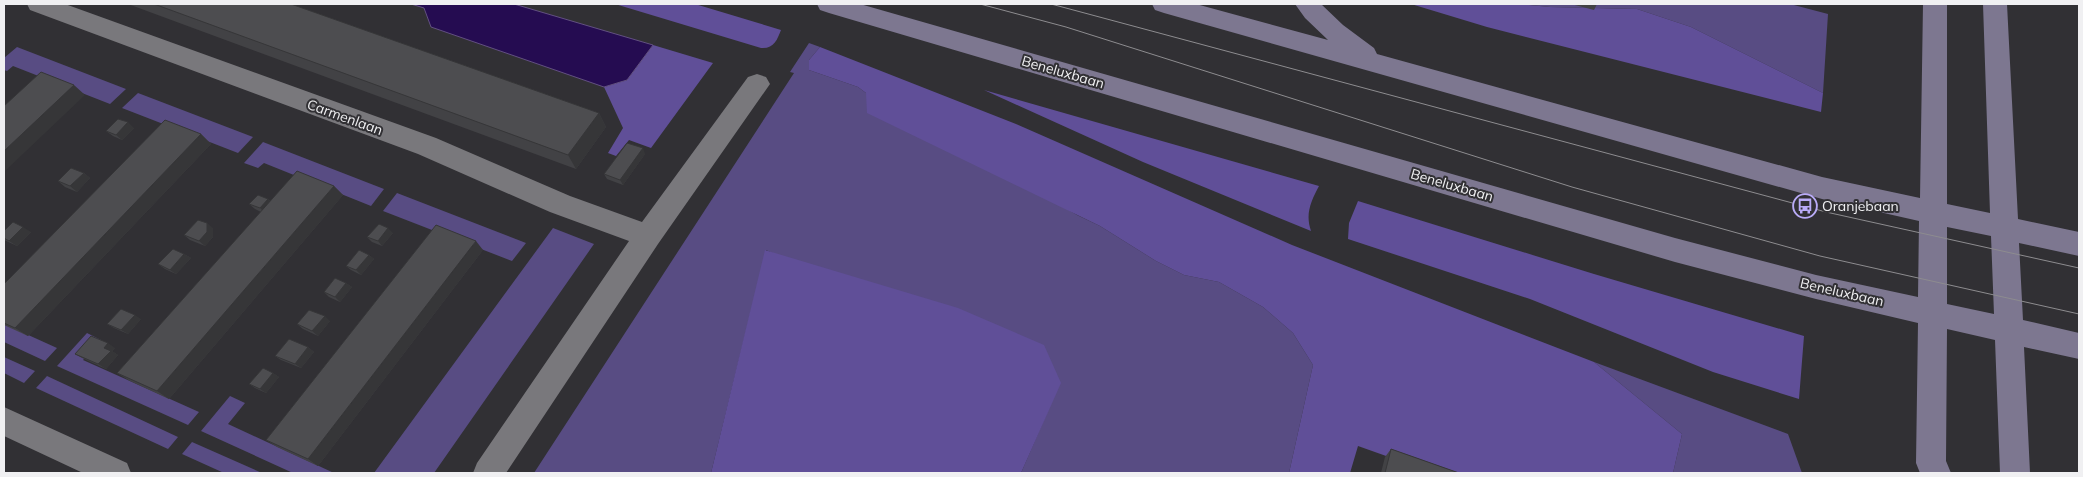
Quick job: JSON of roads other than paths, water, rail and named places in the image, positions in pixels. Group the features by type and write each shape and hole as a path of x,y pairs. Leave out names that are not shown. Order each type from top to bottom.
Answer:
{"main road":[{"name":"Beneluxbaan","path":"829,4 1665,247 1816,287 2079,346"},
{"path":"1164,4 1822,188 2079,244"},
{"path":"1307,4 1317,18 1344,40 1381,65"},
{"path":"1935,4 1931,463 1936,473"},
{"path":"1995,4 2015,473"}],"street":[{"name":"Carmenlaan","path":"39,4 427,146 560,204 648,236"},
{"path":"488,473 648,236 757,84"},
{"path":"4,421 116,473"}],"tram line":[{"path":"980,4 1066,27 1572,187 1820,256 2079,314"},
{"path":"1051,4 1826,212 2079,268"}],"place":[{"name":"Oranjebaan","path":"1805,206"}]}
